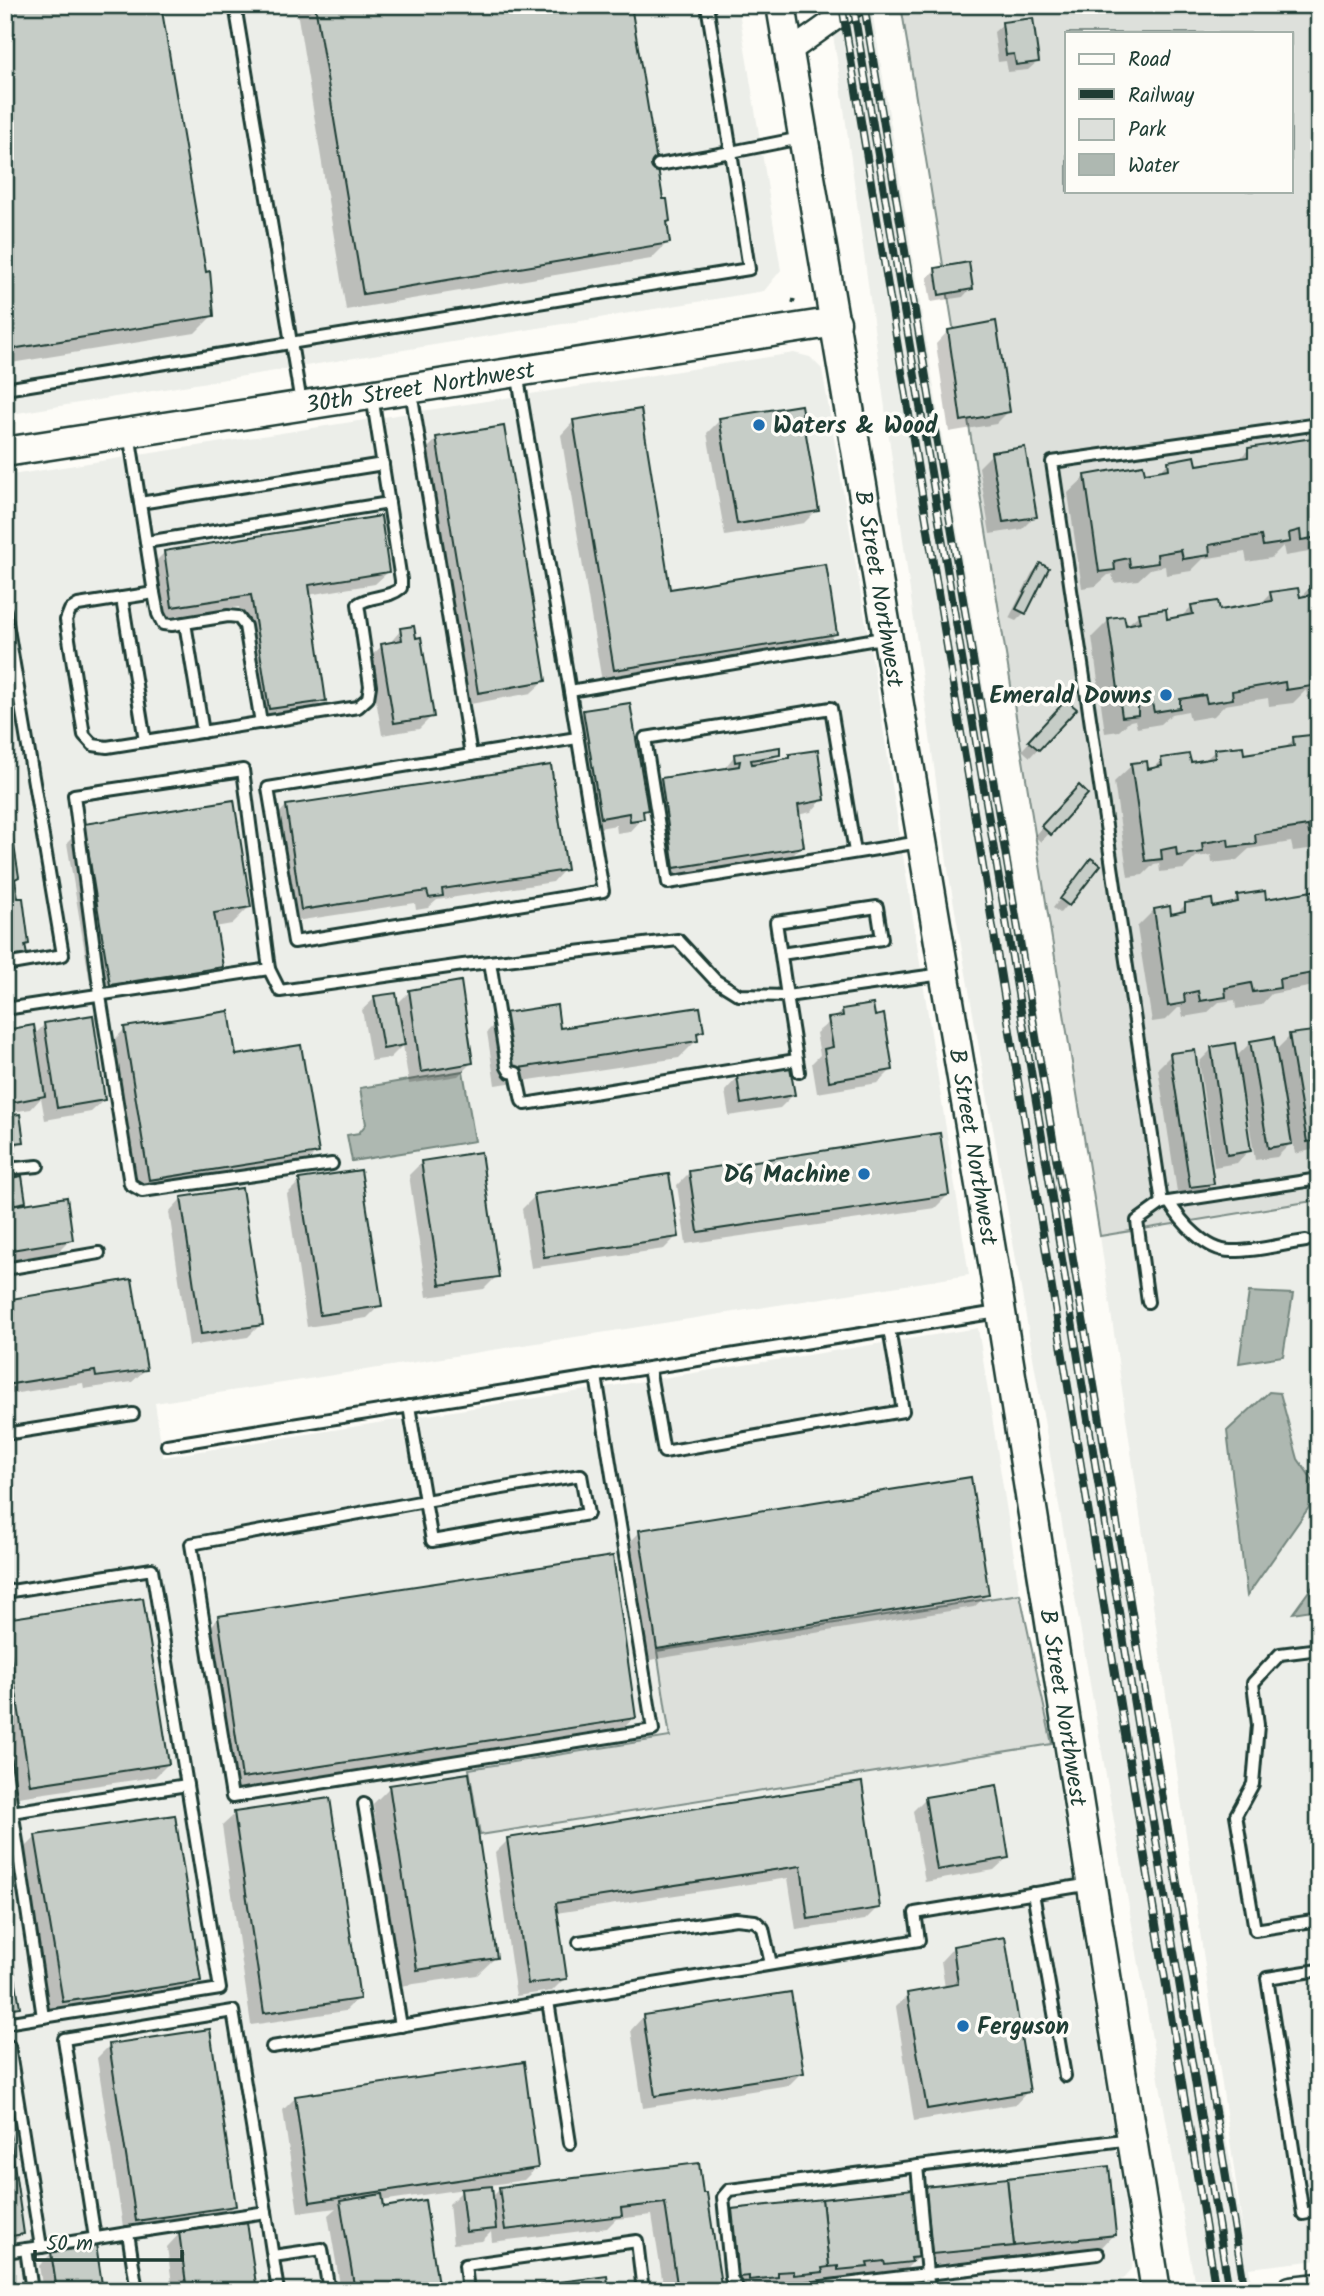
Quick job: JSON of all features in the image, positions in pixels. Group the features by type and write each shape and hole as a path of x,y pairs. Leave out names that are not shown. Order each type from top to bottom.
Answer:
{"street":[{"name":"B Street Northwest","path":"781,5 1001,1312 1156,2291"},
{"path":"789,52 855,5"},
{"name":"30th Street Northwest","path":"5,452 836,322"},
{"path":"1291,2291 1319,2288"}],"lane":[{"path":"234,5 302,405"},
{"path":"5,389 749,269 706,5"},
{"path":"658,164 804,137"},
{"path":"517,372 578,738 603,891 294,942 268,788 578,738"},
{"path":"411,388 471,755"},
{"path":"154,593 78,605 70,610 66,620 84,734 93,745 107,747 358,707 368,698 370,686 358,604 366,599 393,595 401,588 372,395"},
{"path":"1306,1241 1229,1251 1213,1247 1178,1218 1166,1203 1052,462 1319,424"},
{"path":"129,433 158,614 163,624 238,617 245,626 261,723"},
{"path":"140,503 383,464"},
{"path":"146,542 389,503"},
{"path":"122,598 145,741"},
{"path":"5,611 62,955 5,965"},
{"path":"185,623 203,732"},
{"path":"570,691 889,637"},
{"path":"855,852 831,708 645,738 668,883 923,842"},
{"path":"332,1164 142,1191 130,1184 100,995 74,795 243,770 269,969 279,991 678,940 715,980 739,995 787,996 945,974"},
{"path":"490,962 507,1067 510,1072 516,1073 524,1104 797,1066 776,922 877,907 882,939 781,954"},
{"path":"5,1009 269,969"},
{"path":"5,1169 38,1166"},
{"path":"1148,1302 1137,1221 1166,1203 1319,1179"},
{"path":"5,1269 99,1253"},
{"path":"167,1446 1001,1312"},
{"path":"649,1368 664,1452 903,1411 889,1329"},
{"path":"409,1406 425,1502 432,1541 588,1514 581,1475 425,1502 191,1544 232,1797 653,1730 596,1377"},
{"path":"5,1434 133,1413"},
{"path":"5,1592 152,1569 220,1989 5,2023"},
{"path":"1319,1649 1280,1654 1253,1683 1258,1725 1253,1784 1236,1815 1255,1930 1319,1920"},
{"path":"5,1762 9,1812 43,2017"},
{"path":"9,1812 187,1785"},
{"path":"364,1804 401,2026"},
{"path":"272,2047 919,1940 915,1913 1091,1884"},
{"path":"1033,1893 1065,2076"},
{"path":"579,1942 736,1919 755,1921 762,1927 771,1964"},
{"path":"1319,1970 1267,1978 1303,2214 1319,2211"},
{"path":"548,2001 570,2143"},
{"path":"95,2238 64,2039 233,2011 278,2291"},
{"path":"5,2046 9,2046 41,2246"},
{"path":"739,2291 731,2278 723,2197 729,2190 1132,2139"},
{"path":"917,2166 929,2291"},
{"path":"5,2252 266,2211"},
{"path":"128,2233 137,2291"},
{"path":"468,2291 465,2265 637,2241 643,2291"},
{"path":"26,2249 32,2291"},
{"path":"273,2256 322,2249 329,2291"},
{"path":"789,2291 1098,2254"}],"shaded area":[{"path":"5,5 738,5 781,270 764,291 5,415"},
{"path":"828,5 871,5 1182,1896 1244,2238 1100,1236 1319,1200 1319,2260 1249,2268 1252,2291 1196,2291 949,876"},
{"path":"794,353 810,357 822,369 873,664 969,1275 155,1403 163,1457 978,1328 1020,1594 657,1651 671,1737 470,1769 480,1834 1052,1744 1133,2257 1132,2269 1124,2278 1112,2284 1051,2291 5,2291 5,476"}],"green space":[{"name":"Emerald Downs","path":"901,5 1319,5 1319,1200 1100,1236"},
{"path":"1020,1594 1052,1744 480,1835 469,1769 670,1737 657,1651"}],"water":[{"path":"463,1071 475,1141 352,1161 347,1135 359,1133 366,1124 360,1088"},
{"path":"1249,1292 1293,1294 1283,1356 1239,1363"},
{"path":"1269,1392 1280,1393 1298,1459 1319,1489 1319,1493 1247,1596 1227,1431"},
{"path":"1319,1577 1319,1609 1293,1613"}],"building":[{"path":"5,5 161,5 206,272 210,271 214,316 5,350"},
{"path":"315,5 631,5 663,199 667,199 670,243 363,294"},
{"path":"1033,18 1039,62 1016,65 1014,54 1006,55 1002,22"},
{"path":"969,262 973,289 939,295 935,268"},
{"path":"996,321 1010,412 961,421 948,330"},
{"path":"801,405 819,511 737,524 719,418"},
{"path":"641,409 670,589 826,564 837,634 614,670 573,420"},
{"path":"504,426 546,681 478,693 436,437"},
{"path":"1313,438 1315,447 1319,446 1319,537 1301,540 1300,530 1289,533 1290,542 1263,546 1261,536 1209,545 1210,555 1183,559 1181,550 1157,554 1158,563 1130,567 1129,558 1114,561 1115,570 1099,572 1085,475 1143,465 1145,473 1169,469 1168,461 1195,456 1197,465 1248,457 1248,448"},
{"path":"1025,447 1037,517 1003,522 991,452"},
{"path":"381,516 389,572 309,585 326,701 269,709 251,595 172,607 164,551"},
{"path":"1040,563 1049,568 1026,614 1016,609"},
{"path":"1319,584 1319,676 1311,678 1312,686 1286,690 1285,682 1232,691 1233,699 1207,703 1205,695 1180,699 1180,708 1154,712 1152,703 1138,706 1138,715 1122,717 1108,618 1124,616 1126,625 1140,622 1138,613 1166,609 1167,619 1193,614 1191,605 1218,601 1220,610 1272,601 1270,592 1298,588 1300,597 1310,595 1309,586"},
{"path":"414,626 416,638 421,637 434,717 394,723 381,644 402,640 400,628"},
{"path":"1066,700 1077,709 1039,750 1028,741"},
{"path":"630,703 648,810 643,811 644,819 630,821 629,813 601,818 583,710"},
{"path":"1319,734 1319,833 1309,834 1308,826 1255,834 1256,844 1229,847 1228,839 1202,843 1203,852 1177,856 1176,847 1161,850 1162,859 1145,861 1131,763 1147,761 1148,769 1162,766 1161,758 1189,754 1191,762 1215,758 1214,749 1243,746 1244,754 1294,746 1293,737"},
{"path":"780,747 780,755 751,760 752,764 789,758 789,754 818,750 825,800 798,805 804,847 674,868 661,778 739,766 740,761 735,762 734,754"},
{"path":"551,765 567,870 442,889 443,896 429,898 427,891 301,910 286,805"},
{"path":"1079,785 1088,794 1051,835 1041,826"},
{"path":"234,800 251,907 214,913 223,967 110,985 84,824"},
{"path":"5,820 7,833 12,833 19,877 15,879 18,898 23,898 29,944 25,945 27,955 5,958"},
{"path":"1091,858 1101,865 1069,906 1060,899"},
{"path":"1319,882 1319,972 1279,979 1280,988 1253,992 1251,983 1225,988 1226,997 1200,1001 1198,991 1184,994 1185,1003 1168,1006 1154,909 1170,906 1171,914 1185,911 1185,903 1212,899 1213,907 1238,902 1237,895 1265,891 1266,899 1318,890"},
{"path":"461,981 473,1063 421,1072 409,990"},
{"path":"396,993 405,1045 383,1049 374,996"},
{"path":"873,1004 875,1016 884,1014 893,1070 829,1081 824,1049 833,1047 828,1018 843,1016 842,1009"},
{"path":"557,1005 560,1028 700,1007 704,1031 697,1033 698,1041 512,1069 504,1013"},
{"path":"229,1011 236,1055 301,1045 319,1153 149,1180 124,1027"},
{"path":"93,1015 105,1100 57,1108 44,1023"},
{"path":"34,1025 45,1096 5,1104 5,1030"},
{"path":"1313,1031 1319,1063 1319,1140 1307,1142 1289,1034"},
{"path":"1274,1037 1292,1144 1268,1148 1250,1041"},
{"path":"1235,1043 1251,1151 1227,1155 1211,1047"},
{"path":"1195,1050 1214,1184 1190,1187 1170,1053"},
{"path":"790,1067 795,1095 741,1104 737,1076"},
{"path":"20,1114 24,1142 5,1144 5,1116"},
{"path":"940,1133 949,1195 698,1232 689,1171"},
{"path":"481,1152 499,1277 440,1285 421,1161"},
{"path":"361,1170 382,1306 320,1315 299,1179"},
{"path":"669,1174 679,1237 544,1257 534,1194"},
{"path":"22,1176 26,1202 5,1206 5,1179"},
{"path":"242,1188 263,1325 201,1334 181,1197"},
{"path":"67,1197 73,1240 5,1251 5,1207"},
{"path":"132,1279 147,1370 96,1377 95,1371 5,1385 5,1300"},
{"path":"971,1477 989,1595 657,1649 639,1530"},
{"path":"613,1556 636,1718 242,1778 218,1616"},
{"path":"143,1598 169,1764 30,1785 5,1619"},
{"path":"469,1773 497,1958 417,1970 389,1785"},
{"path":"862,1782 880,1908 808,1919 801,1866 556,1903 567,1979 528,1984 507,1838"},
{"path":"997,1785 1009,1858 937,1870 925,1797"},
{"path":"330,1798 360,1999 264,2013 234,1812"},
{"path":"175,1815 201,1981 63,2002 35,1835"},
{"path":"5,1917 20,2007 5,2009"},
{"path":"1005,1937 1030,2092 927,2109 907,1993 958,1984 953,1946"},
{"path":"791,1992 804,2073 655,2096 643,2015"},
{"path":"210,2029 236,2206 136,2221 109,2044"},
{"path":"524,2062 538,2168 310,2202 295,2096"},
{"path":"5,2100 24,2234 5,2237"},
{"path":"699,2163 703,2193 707,2193 722,2291 678,2291 665,2203 621,2208 622,2216 505,2230 499,2187"},
{"path":"1109,2166 1116,2235 1014,2246 1007,2178"},
{"path":"1007,2178 1014,2246 932,2254 925,2187"},
{"path":"492,2186 496,2229 466,2232 461,2189"},
{"path":"913,2189 921,2257 911,2258 912,2262 885,2265 884,2261 867,2263 868,2267 838,2270 838,2266 829,2267 822,2199"},
{"path":"382,2194 384,2207 425,2200 439,2291 355,2291 340,2201"},
{"path":"822,2199 829,2267 822,2268 823,2272 794,2275 794,2271 778,2272 778,2277 749,2280 749,2276 739,2277 732,2209"},
{"path":"247,2222 257,2291 187,2291 179,2232"},
{"path":"96,2244 103,2291 57,2291 51,2252"},
{"path":"6,2260 10,2291 5,2291"},
{"path":"607,2276 609,2291 511,2291 511,2288"}],"railway":[{"path":"842,5 1216,2291"},
{"path":"853,5 1049,1179 1229,2291"},
{"path":"864,5 1245,2291"}],"place":[{"name":"Waters & Wood","path":"759,425"},
{"name":"Emerald Downs","path":"1166,695"},
{"name":"DG Machine","path":"864,1174"},
{"name":"Ferguson","path":"963,2026"}]}
